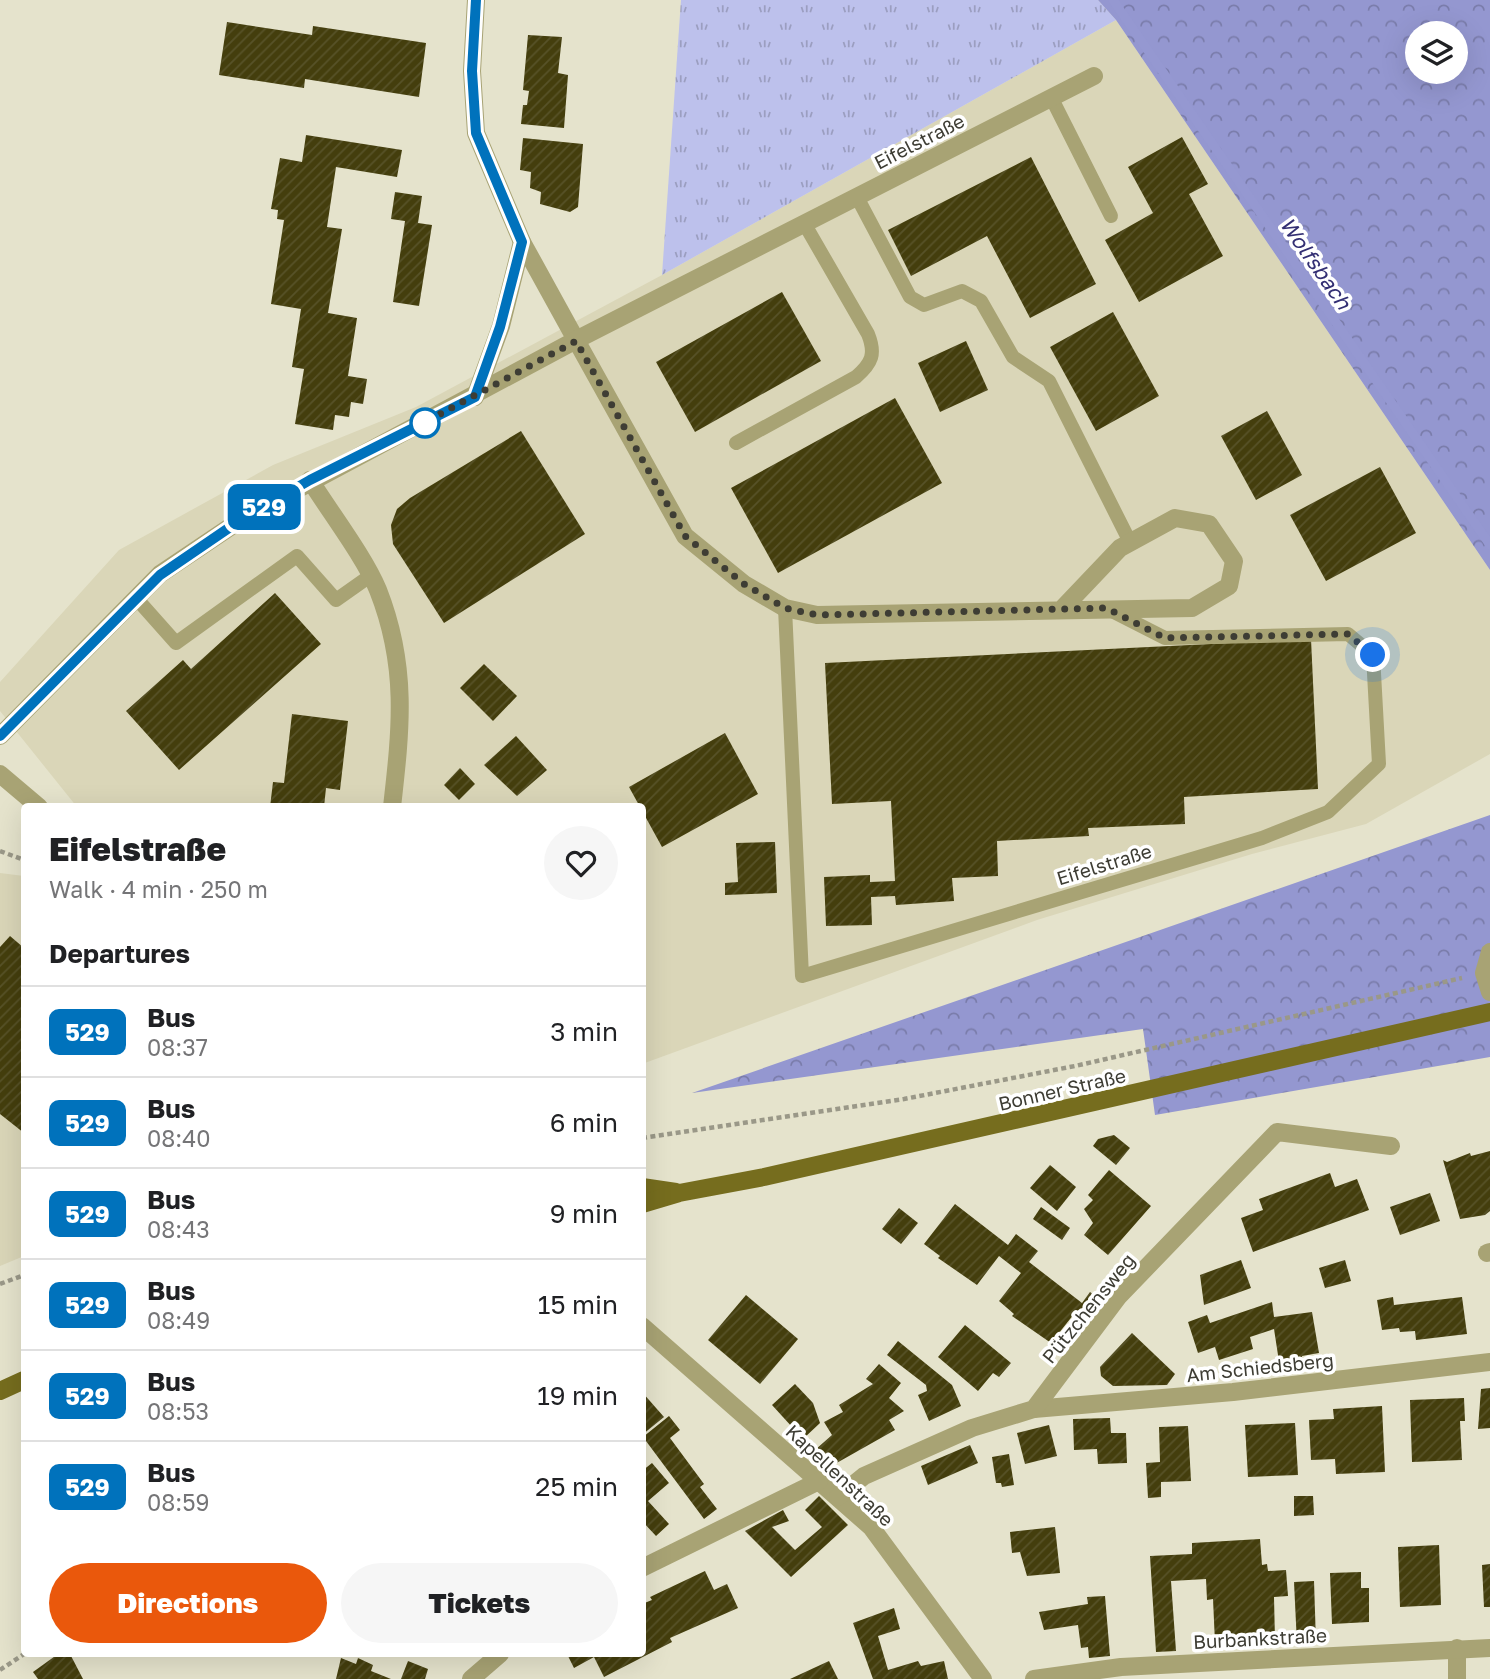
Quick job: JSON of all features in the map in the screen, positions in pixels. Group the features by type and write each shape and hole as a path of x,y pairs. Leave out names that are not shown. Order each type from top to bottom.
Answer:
{"main road":[{"name":"Bonner Straße","path":"646,1203 679,1193 777,1174 1490,1012"},
{"path":"646,1188 679,1193"},
{"path":"0,1391 21,1381"}],"street":[{"path":"476,0 472,71 476,133 522,242 576,341"},
{"name":"Eifelstraße","path":"0,736 136,598 170,568 242,519 310,480 475,397 576,341 1094,76"},
{"path":"475,397 500,327 522,242"},
{"name":"Eifelstraße","path":"576,341 685,536 744,584 785,608 817,615 1192,608 1229,586 1234,561 1209,524 1175,518 1120,548 1062,609"},
{"path":"310,480 377,589 397,658 402,715 392,803"},
{"path":"0,774 34,803"},
{"path":"1490,951 1484,973 1490,992"},
{"name":"Pützchensweg","path":"1034,1409 1118,1297 1277,1132 1391,1146"},
{"name":"Kapellenstraße","path":"646,1330 871,1527 983,1679"},
{"name":"Am Schiedsberg","path":"1034,1409 1233,1392 1490,1362"},
{"path":"838,1497 864,1476 972,1428 1034,1409"},
{"path":"646,1566 819,1481"},
{"path":"1457,1648 1457,1679"},
{"name":"Burbankstraße","path":"1034,1679 1122,1667 1490,1648"},
{"path":"471,1679 497,1657"}],"lane":[{"path":"1051,97 1111,216"},
{"path":"857,197 910,297 924,306 962,291 981,301 1013,357 1049,381 1130,542"},
{"path":"736,443 856,377 870,364 873,348 868,334 804,223"},
{"path":"136,598 176,643 297,556 336,600 370,576"},
{"name":"Eifelstraße","path":"785,608 802,976 1262,838 1328,812 1379,764 1373,655 1348,634 1165,638 1106,608"}],"path":[{"path":"0,851 21,859"},
{"path":"646,1137 904,1099 1075,1066 1484,973"},
{"path":"0,1284 21,1276"},
{"path":"0,1670 21,1656"}],"shaded area":[{"path":"1116,20 1490,570 1490,754 1366,824 1252,854 1037,920 646,1063 646,803 74,803 0,711 0,682 119,550 273,465 416,407 662,275"},
{"path":"0,873 21,876 21,1257 0,1266"}],"green space":[{"path":"681,0 1098,0 1116,20 662,275"},
{"path":"1098,0 1490,0 1490,570 1116,20"},
{"path":"1490,815 1490,1057 1155,1115 1143,1029 692,1093"}],"building":[{"path":"227,22 312,35 313,26 426,43 419,97 305,79 304,88 219,75"},
{"path":"528,35 562,37 558,73 568,75 564,128 521,124 523,105 527,105 529,91 523,90"},
{"path":"306,135 402,150 397,177 336,167 327,227 342,229 328,313 357,318 348,376 367,379 363,404 351,402 349,417 335,415 333,430 295,424 304,369 292,367 301,309 271,304 284,220 277,219 278,210 271,209 280,158 302,162"},
{"path":"1182,137 1208,184 1189,194 1223,256 1139,302 1105,240 1153,213 1128,167"},
{"path":"523,138 583,144 578,207 570,212 540,204 541,192 530,188 531,172 520,170"},
{"path":"1031,157 1096,284 1030,318 987,236 911,276 888,230"},
{"path":"395,192 422,196 418,223 432,225 419,306 393,302 405,221 391,219"},
{"path":"782,292 821,361 695,432 656,362"},
{"path":"1113,312 1159,396 1096,431 1050,347"},
{"path":"966,341 988,390 940,412 918,363"},
{"path":"895,398 942,483 778,573 731,488"},
{"path":"1267,411 1302,475 1256,500 1221,436"},
{"path":"521,431 585,534 444,623 393,544 391,525 397,509 410,498"},
{"path":"1380,467 1416,533 1326,581 1290,515"},
{"path":"275,593 321,644 179,770 126,711 183,660 191,669"},
{"path":"1311,639 1318,789 1184,797 1185,824 1088,828 1089,836 997,841 998,876 952,878 954,901 896,905 895,896 871,897 872,925 826,926 824,877 870,875 870,882 895,881 891,801 832,804 825,663"},
{"path":"484,664 517,696 493,721 460,688"},
{"path":"292,714 348,721 340,790 326,788 324,803 270,803 273,782 284,783"},
{"path":"725,733 758,794 662,847 646,818 646,803 638,803 629,787"},
{"path":"516,736 547,770 517,796 484,765"},
{"path":"460,768 475,784 459,800 444,785"},
{"path":"775,842 777,893 725,895 725,883 738,882 736,843"},
{"path":"10,936 21,945 21,1131 0,1114 0,947"},
{"path":"1114,1135 1130,1148 1116,1165 1093,1146 1098,1139"},
{"path":"1490,1151 1490,1211 1485,1215 1460,1219 1443,1160 1447,1162 1470,1153 1471,1156"},
{"path":"1050,1165 1076,1187 1057,1211 1030,1188"},
{"path":"1109,1170 1151,1206 1108,1255 1084,1235 1093,1223 1084,1209 1093,1200 1088,1195"},
{"path":"1330,1173 1335,1187 1357,1179 1369,1210 1253,1252 1241,1218 1263,1210 1259,1199"},
{"path":"1430,1193 1440,1221 1400,1235 1390,1207"},
{"path":"955,1204 1008,1245 1016,1234 1038,1251 1029,1262 1082,1303 1090,1292 1101,1300 1085,1322 1074,1314 1051,1343 1012,1316 1014,1314 999,1301 1021,1273 999,1256 977,1285 938,1258 940,1256 924,1244"},
{"path":"1041,1207 1070,1228 1062,1240 1033,1219"},
{"path":"899,1208 918,1223 901,1244 882,1229"},
{"path":"1241,1260 1251,1288 1204,1305 1200,1275"},
{"path":"1345,1260 1351,1281 1325,1288 1319,1268"},
{"path":"746,1295 798,1339 760,1384 708,1340"},
{"path":"1393,1297 1394,1305 1462,1297 1467,1334 1416,1340 1415,1331 1400,1332 1399,1328 1382,1330 1377,1300"},
{"path":"1272,1302 1274,1317 1312,1312 1319,1353 1302,1356 1303,1365 1280,1368 1274,1329 1250,1337 1253,1349 1219,1360 1215,1347 1198,1353 1188,1322 1207,1315 1210,1323"},
{"path":"965,1325 1011,1363 999,1377 993,1373 978,1391 938,1357"},
{"path":"1132,1333 1175,1374 1167,1385 1113,1386 1101,1376 1100,1367"},
{"path":"898,1341 952,1385 961,1406 929,1421 918,1395 927,1391 926,1385 887,1355"},
{"path":"879,1364 901,1383 889,1398 904,1411 889,1420 895,1430 826,1469 815,1450 832,1435 824,1422 843,1412 839,1405 873,1384 866,1379"},
{"path":"795,1384 813,1403 820,1423 803,1439 772,1405"},
{"path":"1490,1388 1490,1428 1478,1429 1481,1389"},
{"path":"646,1397 664,1417 646,1432"},
{"path":"1464,1398 1465,1421 1460,1421 1462,1460 1412,1462 1410,1400"},
{"path":"1382,1406 1385,1472 1336,1474 1335,1459 1311,1460 1309,1420 1334,1419 1333,1409"},
{"path":"669,1416 680,1430 670,1438 704,1484 700,1487 717,1509 704,1519 646,1441 646,1435"},
{"path":"1110,1418 1111,1433 1126,1433 1127,1463 1098,1464 1097,1449 1074,1450 1073,1419"},
{"path":"1295,1423 1298,1475 1248,1477 1245,1425"},
{"path":"1049,1425 1057,1456 1025,1464 1017,1433"},
{"path":"1188,1426 1191,1481 1161,1482 1161,1497 1148,1498 1146,1463 1160,1462 1159,1427"},
{"path":"970,1445 978,1463 928,1485 921,1466"},
{"path":"1009,1454 1014,1485 1002,1487 1001,1483 996,1483 992,1457"},
{"path":"652,1463 669,1483 648,1501 669,1524 656,1536 646,1525 646,1468"},
{"path":"819,1496 848,1525 791,1577 745,1531 783,1510 789,1521 772,1527 795,1550 822,1527 805,1510"},
{"path":"1294,1496 1313,1496 1314,1515 1294,1516"},
{"path":"1055,1527 1060,1573 1027,1576 1020,1552 1012,1553 1010,1532"},
{"path":"1260,1539 1262,1565 1267,1564 1268,1571 1286,1570 1288,1596 1274,1597 1275,1641 1215,1643 1213,1599 1207,1600 1206,1579 1171,1581 1176,1651 1156,1652 1150,1556 1192,1554 1192,1543"},
{"path":"1439,1545 1441,1605 1400,1607 1398,1547"},
{"path":"1490,1564 1490,1607 1484,1607 1482,1565"},
{"path":"705,1571 714,1590 727,1584 738,1608 670,1638 672,1642 646,1655 646,1602 652,1600 650,1597"},
{"path":"1361,1572 1361,1588 1369,1588 1369,1622 1332,1624 1330,1573"},
{"path":"1314,1581 1316,1643 1297,1644 1294,1582"},
{"path":"1105,1596 1110,1656 1089,1658 1088,1647 1081,1648 1078,1625 1044,1630 1039,1612 1088,1604 1087,1597"},
{"path":"894,1608 900,1629 878,1636 888,1670 918,1661 921,1666 944,1661 948,1679 873,1679 853,1623"},
{"path":"54,1657 72,1657 83,1679 38,1679 33,1672"},
{"path":"568,1657 594,1657 574,1668"},
{"path":"594,1657 643,1657 604,1677"},
{"path":"341,1658 356,1664 358,1658 373,1665 371,1671 391,1679 336,1679"},
{"path":"408,1661 428,1669 425,1679 401,1679"},
{"path":"829,1661 838,1679 790,1679"}],"waterway":[{"name":"Wolfsbach","path":"1113,0 1490,545"}],"bus line":[{"name":"529","path":"0,736 93,638 160,575 242,519 310,480 475,397 500,327 522,242 476,133 472,71 476,0"}],"route":[{"path":"425,423 416,427 576,341 685,536 744,584 785,608 817,615 1106,608 1165,638 1348,634 1373,655"}]}
